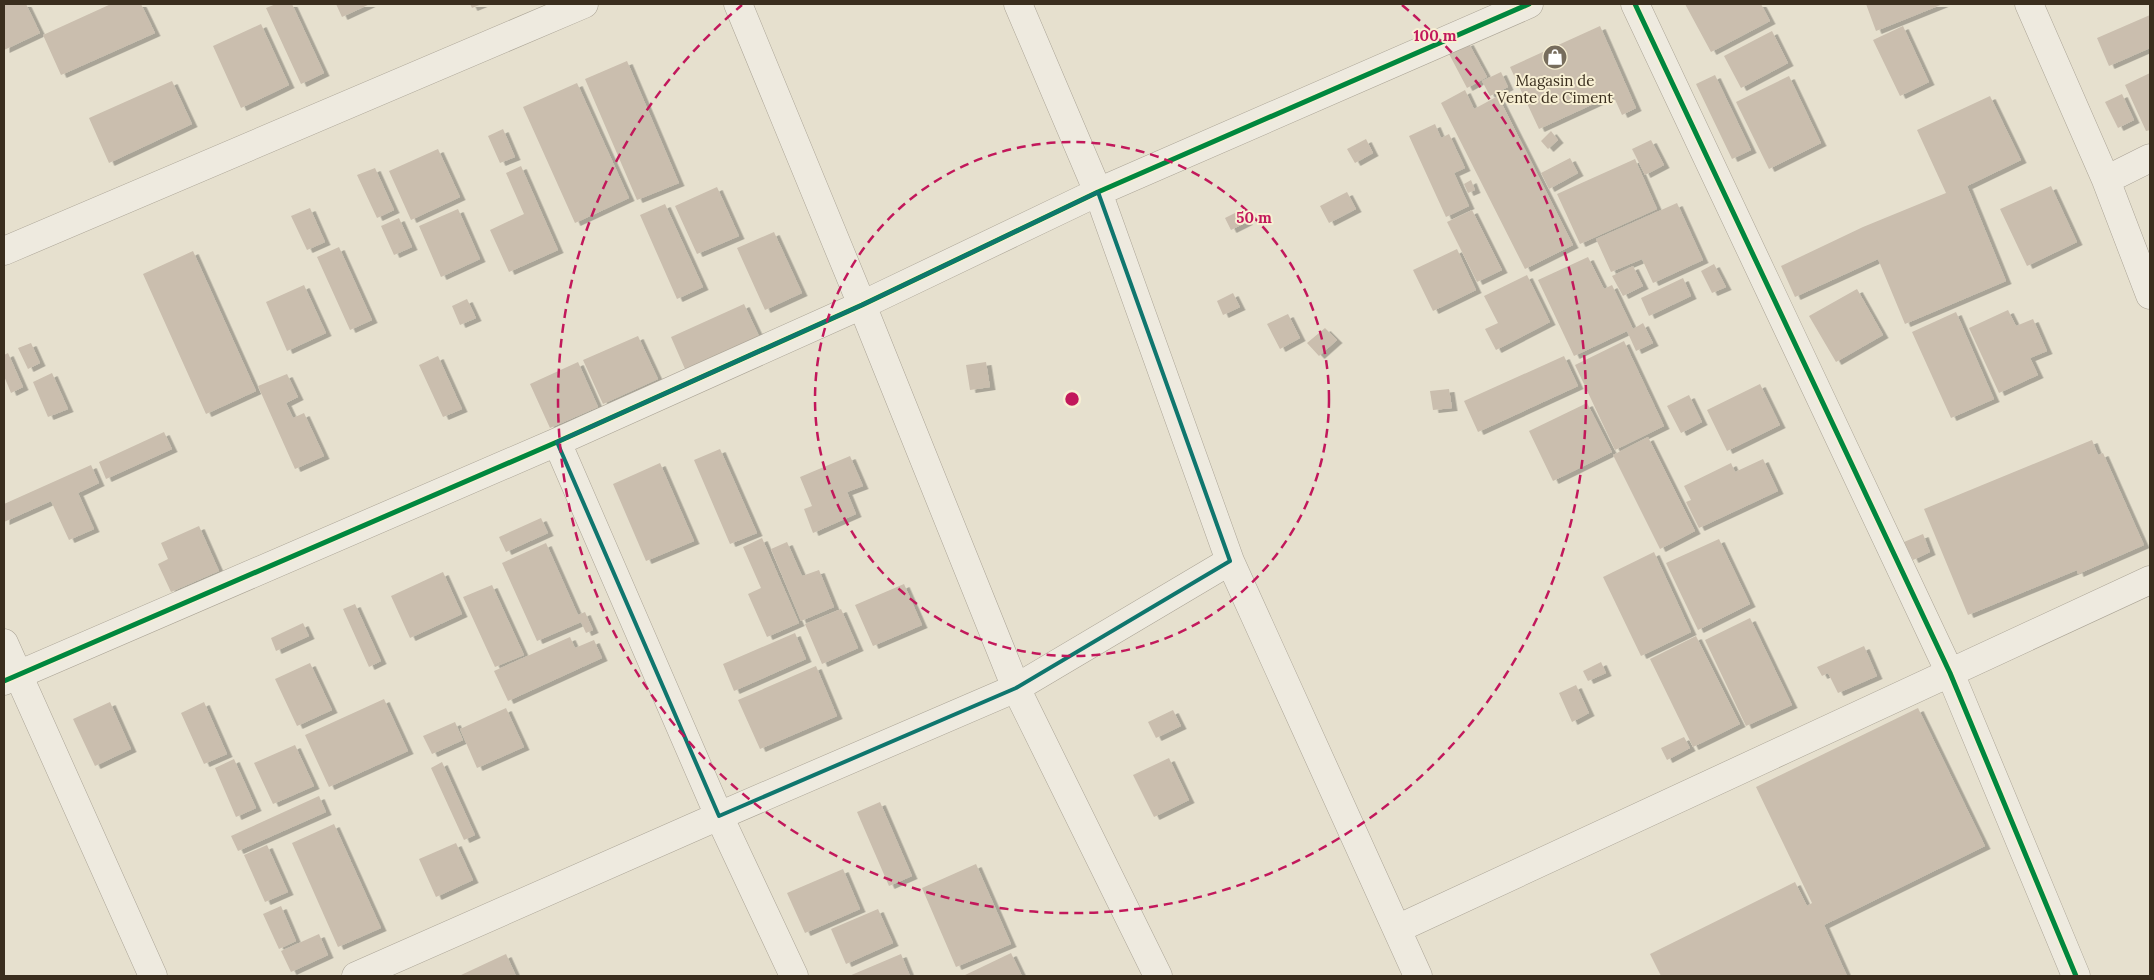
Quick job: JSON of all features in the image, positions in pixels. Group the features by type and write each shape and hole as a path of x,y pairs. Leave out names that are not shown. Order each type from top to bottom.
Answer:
{"street":[{"path":"4,251 584,4"},
{"path":"738,4 862,305 1016,688 1158,976"},
{"path":"1018,4 1098,192 1230,561 1418,976"},
{"path":"10,677 557,442 862,305 1098,192 1529,4"},
{"path":"1635,4 1950,673 2076,976"},
{"path":"2029,4 2106,180 2150,295"},
{"path":"2106,180 2150,158"},
{"path":"557,442 719,816 794,976"},
{"path":"356,976 1016,688 1230,561"},
{"path":"1397,928 2150,580"},
{"path":"4,643 10,677 153,976"}],"highlighted area":[{"path":"1098,192 1230,561 1016,688 719,816 557,442 862,305"}],"building":[{"path":"4,4 26,4 40,33 4,50"},
{"path":"111,4 141,4 155,33 61,75 43,35"},
{"path":"276,4 292,4 324,73 301,84 266,8"},
{"path":"336,4 370,4 342,17"},
{"path":"470,4 482,4 472,8"},
{"path":"1685,4 1761,4 1770,21 1711,52"},
{"path":"1866,4 1943,4 1876,31"},
{"path":"2150,15 2150,48 2109,66 2097,38"},
{"path":"261,24 289,85 241,108 213,46"},
{"path":"1600,26 1636,108 1622,115 1613,95 1539,129 1510,67"},
{"path":"1903,26 1929,82 1900,96 1873,40"},
{"path":"1772,31 1788,63 1741,88 1724,56"},
{"path":"1468,42 1487,77 1467,88 1448,52"},
{"path":"627,61 679,183 637,200 585,79"},
{"path":"1501,72 1508,87 1490,96 1482,81"},
{"path":"2150,73 2150,130 2146,131 2125,85"},
{"path":"1715,75 1751,150 1732,159 1696,84"},
{"path":"1789,76 1821,143 1769,169 1736,102"},
{"path":"172,81 192,124 109,163 89,118"},
{"path":"577,83 629,198 575,223 523,107"},
{"path":"1465,90 1474,109 1498,96 1573,245 1525,269 1441,103"},
{"path":"2122,94 2134,120 2118,128 2105,102"},
{"path":"1990,96 2021,160 1967,186 2006,281 1905,324 1878,259 1795,297 1781,266 1863,227 1946,193 1917,130"},
{"path":"1435,124 1441,138 1449,134 1465,168 1454,173 1469,206 1446,217 1409,136"},
{"path":"503,129 515,157 500,163 488,136"},
{"path":"1551,131 1558,140 1548,149 1541,141"},
{"path":"1366,139 1373,153 1355,163 1347,149"},
{"path":"1651,140 1664,165 1645,175 1632,149"},
{"path":"438,149 460,197 411,220 389,171"},
{"path":"1570,158 1578,173 1549,189 1541,173"},
{"path":"1635,159 1657,209 1580,244 1557,194"},
{"path":"521,166 558,250 509,272 490,230 524,214 506,173"},
{"path":"375,168 394,210 377,218 357,175"},
{"path":"1471,180 1475,190 1468,193 1464,184"},
{"path":"2051,186 2077,242 2027,266 2000,209"},
{"path":"717,187 739,236 697,254 675,206"},
{"path":"1347,192 1356,209 1329,223 1320,206"},
{"path":"1677,203 1703,260 1653,283 1642,259 1611,272 1596,239"},
{"path":"665,204 703,287 677,299 640,215"},
{"path":"310,208 325,242 307,250 291,216"},
{"path":"458,209 480,259 441,277 419,226"},
{"path":"1241,210 1247,222 1231,230 1225,218"},
{"path":"1472,210 1502,270 1477,282 1447,222"},
{"path":"399,218 412,247 394,255 381,226"},
{"path":"774,232 802,293 765,310 737,248"},
{"path":"339,247 372,320 350,330 317,257"},
{"path":"1457,249 1476,290 1433,311 1413,270"},
{"path":"193,251 256,391 206,414 143,274"},
{"path":"1588,257 1604,289 1612,285 1633,329 1643,323 1653,343 1636,351 1627,331 1574,356 1538,280"},
{"path":"1714,264 1726,287 1712,293 1701,271"},
{"path":"1633,266 1643,286 1623,296 1612,276"},
{"path":"1527,275 1550,322 1496,350 1485,329 1498,323 1484,296"},
{"path":"1683,278 1691,296 1649,316 1641,298"},
{"path":"304,285 326,333 287,351 266,302"},
{"path":"1857,289 1883,335 1836,362 1809,316"},
{"path":"1233,293 1240,307 1223,315 1217,301"},
{"path":"467,299 476,318 460,325 452,306"},
{"path":"744,304 759,336 685,369 671,337"},
{"path":"2008,310 2016,326 2033,319 2047,351 2030,358 2038,375 1999,393 1969,328"},
{"path":"1956,312 1994,399 1951,418 1912,332"},
{"path":"1288,314 1300,338 1280,349 1267,324"},
{"path":"1325,328 1337,340 1319,356 1307,343"},
{"path":"638,336 658,379 603,404 583,360"},
{"path":"1624,341 1664,426 1615,450 1575,365"},
{"path":"31,343 40,363 28,369 18,348"},
{"path":"8,353 23,387 11,393 4,376 4,355"},
{"path":"438,356 462,409 443,417 419,365"},
{"path":"1564,356 1578,386 1478,432 1464,401"},
{"path":"578,362 598,407 550,428 530,384"},
{"path":"986,362 990,387 970,390 966,365"},
{"path":"52,373 68,409 48,417 33,382"},
{"path":"287,374 298,397 286,403 293,418 304,413 324,456 295,469 258,386"},
{"path":"1760,384 1780,425 1727,451 1707,410"},
{"path":"1449,389 1452,408 1433,410 1430,391"},
{"path":"1689,395 1702,422 1681,433 1667,406"},
{"path":"1587,403 1612,452 1553,481 1529,431"},
{"path":"164,432 172,449 106,479 99,462"},
{"path":"1648,437 1695,531 1660,549 1613,455"},
{"path":"2092,440 2098,455 2103,453 2144,545 2078,574 2077,570 1968,615 1924,509"},
{"path":"720,449 757,533 730,544 694,460"},
{"path":"850,456 863,486 847,492 856,514 813,533 804,509 812,506 800,477"},
{"path":"1763,459 1778,491 1699,528 1686,502 1691,500 1684,486 1731,463 1735,472"},
{"path":"660,463 694,541 646,561 613,484"},
{"path":"91,465 99,483 78,493 94,529 69,540 51,501 4,522 4,504"},
{"path":"541,518 548,533 506,552 499,537"},
{"path":"199,526 219,571 171,592 158,564 168,559 161,543"},
{"path":"1923,534 1930,552 1913,560 1904,542"},
{"path":"762,538 799,623 767,637 748,594 761,588 743,547"},
{"path":"1719,539 1750,604 1698,630 1666,563"},
{"path":"787,542 802,576 819,570 834,607 801,621 771,549"},
{"path":"546,543 578,615 585,612 593,630 586,633 581,622 537,641 502,563"},
{"path":"1654,552 1691,632 1641,656 1603,577"},
{"path":"443,572 462,614 410,638 391,596"},
{"path":"904,584 922,625 873,646 855,605"},
{"path":"492,585 524,655 495,667 463,597"},
{"path":"355,604 381,661 369,667 343,609"},
{"path":"841,609 858,648 822,664 805,624"},
{"path":"1750,618 1792,705 1746,726 1705,640"},
{"path":"303,623 309,636 276,651 271,638"},
{"path":"795,633 806,659 734,691 723,664"},
{"path":"1696,636 1740,724 1693,747 1650,659"},
{"path":"570,637 575,648 594,640 602,658 508,701 494,671"},
{"path":"1864,646 1877,676 1838,693 1828,673 1822,676 1817,667"},
{"path":"1601,662 1606,673 1588,681 1583,671"},
{"path":"310,663 332,710 297,726 275,679"},
{"path":"816,666 837,716 760,749 738,700"},
{"path":"1576,685 1589,713 1572,722 1559,693"},
{"path":"384,699 408,751 329,787 305,735"},
{"path":"110,702 131,749 95,766 73,719"},
{"path":"204,702 227,754 204,764 181,713"},
{"path":"506,708 524,747 477,768 460,729"},
{"path":"1918,708 1985,846 1824,925 1847,976 1661,976 1650,954 1795,882 1807,906 1812,903 1756,787"},
{"path":"1173,710 1181,726 1156,738 1148,722"},
{"path":"455,722 463,740 432,754 423,736"},
{"path":"1684,737 1690,748 1667,760 1661,748"},
{"path":"295,745 314,786 273,804 254,763"},
{"path":"1169,758 1189,800 1154,817 1133,775"},
{"path":"234,759 256,808 236,817 215,768"},
{"path":"442,762 475,835 464,840 431,768"},
{"path":"319,796 326,812 238,851 231,836"},
{"path":"880,802 912,876 889,886 857,812"},
{"path":"334,824 381,928 338,947 292,843"},
{"path":"456,843 473,880 436,897 419,859"},
{"path":"267,845 288,892 265,902 244,855"},
{"path":"976,864 1011,944 956,967 922,888"},
{"path":"843,869 860,909 805,933 787,893"},
{"path":"281,906 296,941 279,949 263,914"},
{"path":"878,909 893,943 846,964 831,929"},
{"path":"319,934 328,955 291,972 281,951"},
{"path":"1011,953 1022,976 963,976"},
{"path":"506,954 516,976 461,976 461,975"},
{"path":"901,954 910,976 849,976"}],"cycle path":[{"path":"4,681 557,442 862,305 1098,192 1529,4"},
{"path":"1635,4 1950,673 2076,976"}],"place":[{"name":"Magasin de Vente de Ciment","path":"1555,57"}]}
